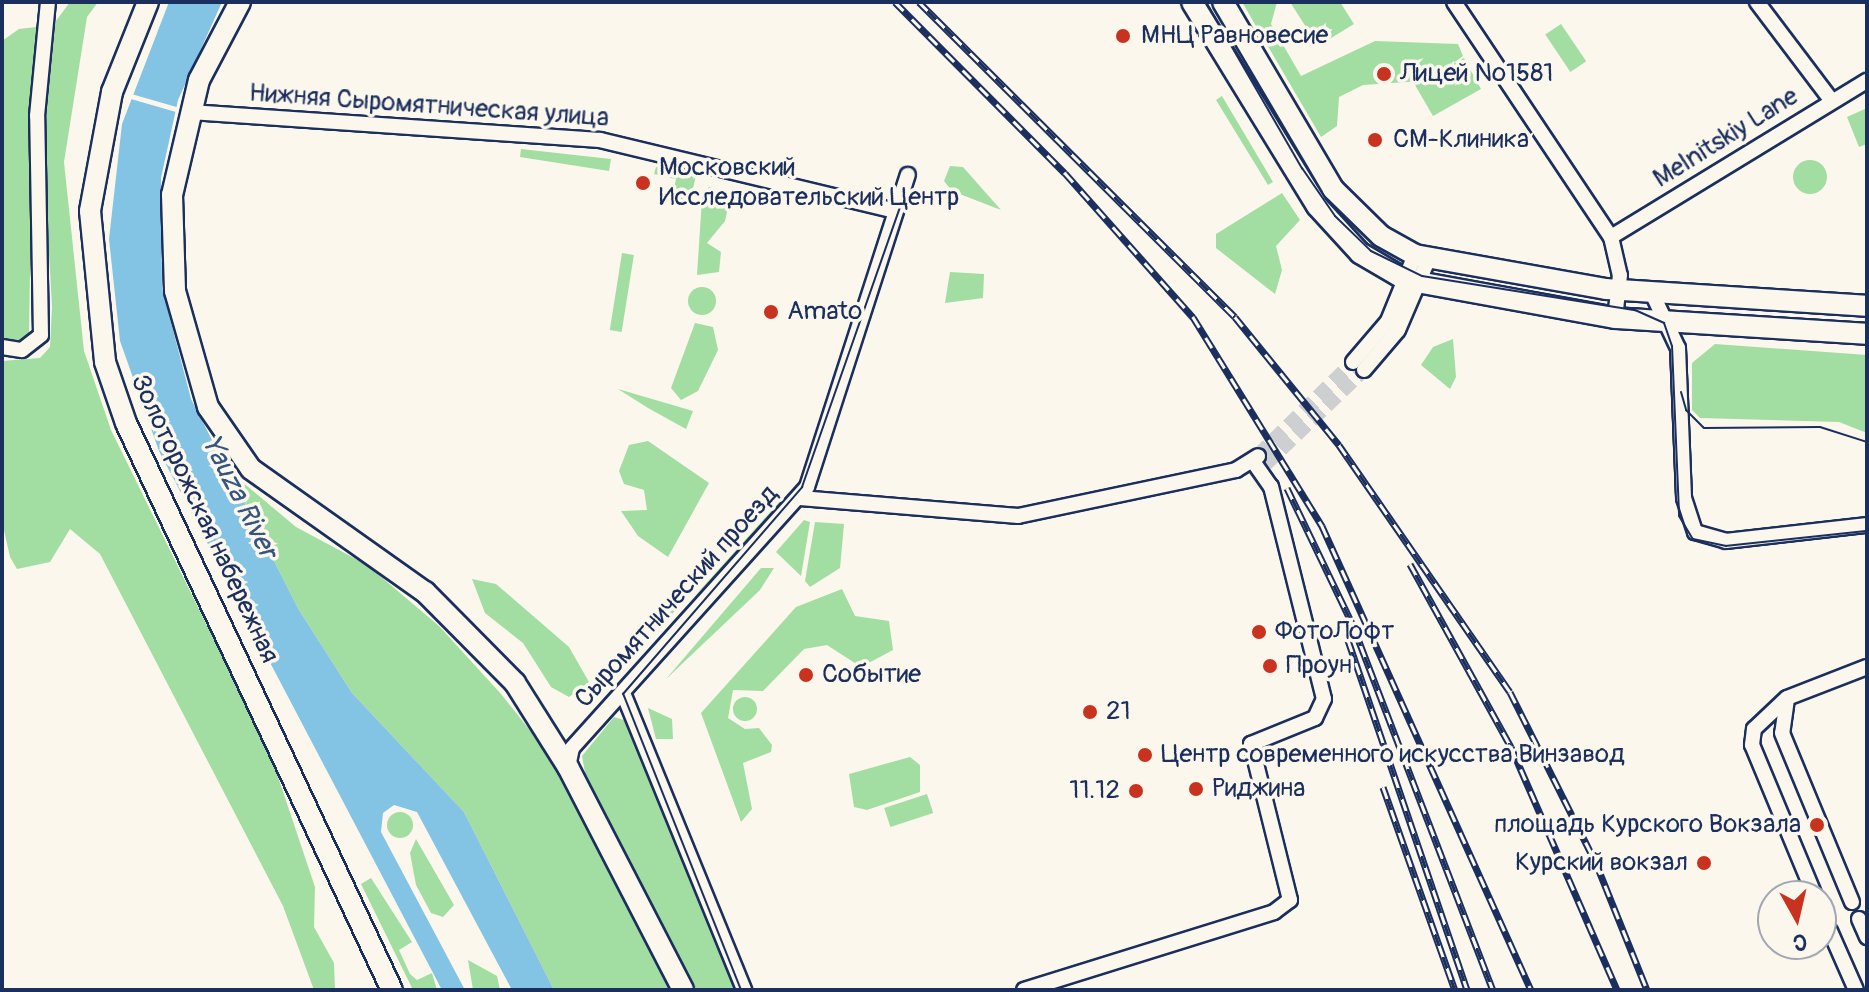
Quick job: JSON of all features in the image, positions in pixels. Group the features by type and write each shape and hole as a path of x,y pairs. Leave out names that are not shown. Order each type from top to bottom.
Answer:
{"main road":[{"name":"Золоторожская набережная","path":"148,2 112,92 90,211 105,362 133,437 392,990"},
{"path":"240,2 190,112 172,195 175,291 213,418 251,469 459,622 515,683 568,767 683,990"},
{"path":"1192,2 1317,206 1360,253 1413,286 1615,318 1867,334"},
{"path":"1223,2 1333,189 1381,236 1421,257 1619,290 1867,306"}],"street":[{"path":"2,347 22,350 41,335 37,116 48,2"},
{"path":"1454,2 1611,237 1619,290 1615,318"},
{"path":"1757,2 1832,101"},
{"name":"Melnitskiy Lane","path":"1611,237 1867,81"},
{"name":"Нижняя Сыромятническая улица","path":"190,112 600,140 896,211"},
{"name":"Сыромятнический проезд","path":"568,767 587,732 800,498 826,439 908,175"},
{"path":"1358,366 1413,286 1421,257"},
{"path":"1652,293 1669,323 1678,348 1687,522 1702,536 1726,541 1867,525"},
{"path":"800,498 1018,516 1260,462 1324,699 1315,718 1251,744 1290,900 1274,912 1024,990"},
{"path":"1808,880 1752,745 1761,717 1787,698 1867,667"},
{"path":"623,693 744,990"},
{"path":"1787,698 1782,733 1852,902"},
{"name":"Сыромятнический проезд","path":"553,741 587,732"},
{"path":"1859,919 1867,937"},
{"path":"1837,947 1856,990"}],"green space":[{"path":"70,2 98,2 87,17 64,162 84,351 111,430 271,756 315,887 314,927 334,963 335,990 314,990 283,906 100,554 70,529 50,562 17,569 10,557 2,521 2,361 40,358 50,347 52,307 43,145 32,147 29,335 2,353 2,41 19,29 53,25"},
{"path":"1242,2 1277,2 1271,24 1301,76 1375,41 1458,44 1463,56 1449,66 1464,58 1481,89 1433,116 1415,85 1421,81 1363,85 1339,97 1337,126 1321,137"},
{"path":"1290,2 1340,2 1354,24 1318,46"},
{"path":"1561,24 1586,61 1570,72 1545,35"},
{"path":"1222,96 1273,182 1268,185 1216,100"},
{"path":"1867,108 1867,144 1859,147 1847,117"},
{"path":"521,149 611,159 609,171 520,157"},
{"path":"1810,160 1822,165 1827,177 1822,189 1810,194 1798,189 1793,177 1798,165"},
{"path":"950,166 963,167 1001,210 952,191 944,181"},
{"path":"656,167 696,175 690,202 672,198 676,179 654,174"},
{"path":"709,187 731,195 725,221 707,243 721,252 719,272 697,275 702,199"},
{"path":"1282,193 1300,220 1276,246 1282,270 1275,294 1216,248 1216,234"},
{"path":"622,253 634,255 622,332 610,330"},
{"path":"950,272 984,274 983,298 945,303"},
{"path":"702,287 712,291 716,301 712,311 702,315 692,311 688,301 692,291"},
{"path":"695,323 713,327 718,350 698,391 681,400 671,388"},
{"path":"1453,339 1456,377 1450,389 1421,365 1433,347"},
{"path":"1715,344 1867,355 1867,433 1839,422 1700,418 1692,410 1692,363"},
{"path":"618,389 693,411 686,429 648,408"},
{"path":"648,441 709,483 668,557 638,536 621,511 647,510 644,490 624,484 619,471 629,445"},
{"path":"241,481 296,527 367,565 439,626 501,694 551,757 673,990 554,990 464,812 352,693 299,610 235,485"},
{"path":"781,500 785,504 692,599"},
{"path":"804,520 810,522 801,576 776,552"},
{"path":"815,522 844,524 840,568 810,587 805,581"},
{"path":"761,568 774,568 760,590 666,679"},
{"path":"472,579 496,584 569,647 589,682 569,697 551,687 523,643 485,613"},
{"path":"842,589 855,616 889,621 893,650 861,667 827,645 804,649 763,691 733,690 728,718 745,729 759,728 772,745 771,752 743,763 752,809 741,822 701,713 796,607"},
{"path":"676,600 681,605 652,634 647,629"},
{"path":"745,697 753,701 757,709 753,717 745,721 737,717 733,709 737,701"},
{"path":"648,708 672,719 673,739 656,739"},
{"path":"614,717 624,720 735,990 697,990 586,778 582,756"},
{"path":"910,757 920,765 920,792 867,810 854,807 849,774"},
{"path":"927,794 933,813 890,827 884,808"},
{"path":"400,812 409,816 413,825 409,834 400,838 391,834 387,825 391,816"},
{"path":"416,839 454,905 443,917 431,913 416,885 410,853"},
{"path":"371,878 412,942 399,950 410,974 417,980 432,973 437,990 413,990 361,884"},
{"path":"468,960 497,976 500,990 473,990"}],"water":[{"name":"Yauza River","path":"169,2 222,2 178,100 161,178 162,288 191,399 299,610 352,693 464,812 554,990 512,990 417,812 394,805 383,813 381,832 465,990 442,990 159,451 120,341 109,239 122,124"}],"pier":[{"path":"128,93 180,108 179,113 127,98"}],"tunnel":[{"path":"1258,455 1353,362"},
{"path":"1266,464 1364,370"}],"tram line":[{"path":"1206,2 1302,168 1335,216 1371,251 1422,276 1635,310 1664,323 1672,346 1679,516 1693,539 1726,546 1867,531"},
{"path":"741,990 623,694 802,487 904,195"},
{"path":"1681,392 1686,410 1704,428 1820,427 1867,442"}],"railway":[{"path":"895,2 1065,173 1193,317 1322,526 1531,990"},
{"path":"919,2 1235,317 1339,445 1510,692 1596,863 1647,990"},
{"path":"1287,488 1352,623 1493,990"},
{"path":"1410,564 1511,747 1617,990"},
{"path":"1348,640 1467,990"},
{"path":"1383,787 1455,990"}],"place":[{"name":"МНЦ Равновесие","path":"1123,36"},
{"name":"Лицей №1581","path":"1384,74"},
{"name":"СМ-Клиника","path":"1375,140"},
{"name":"Московский Исследовательский Центр","path":"643,183"},
{"name":"Amato","path":"771,312"},
{"name":"ФотоЛофт","path":"1259,632"},
{"name":"Проун","path":"1270,666"},
{"name":"Событие","path":"806,675"},
{"name":"21","path":"1090,712"},
{"name":"Центр современного искусства Винзавод","path":"1145,755"},
{"name":"Риджина","path":"1196,789"},
{"name":"11.12","path":"1136,791"},
{"name":"площадь Курского Вокзала","path":"1817,825"},
{"name":"Курский вокзал","path":"1704,863"}]}
